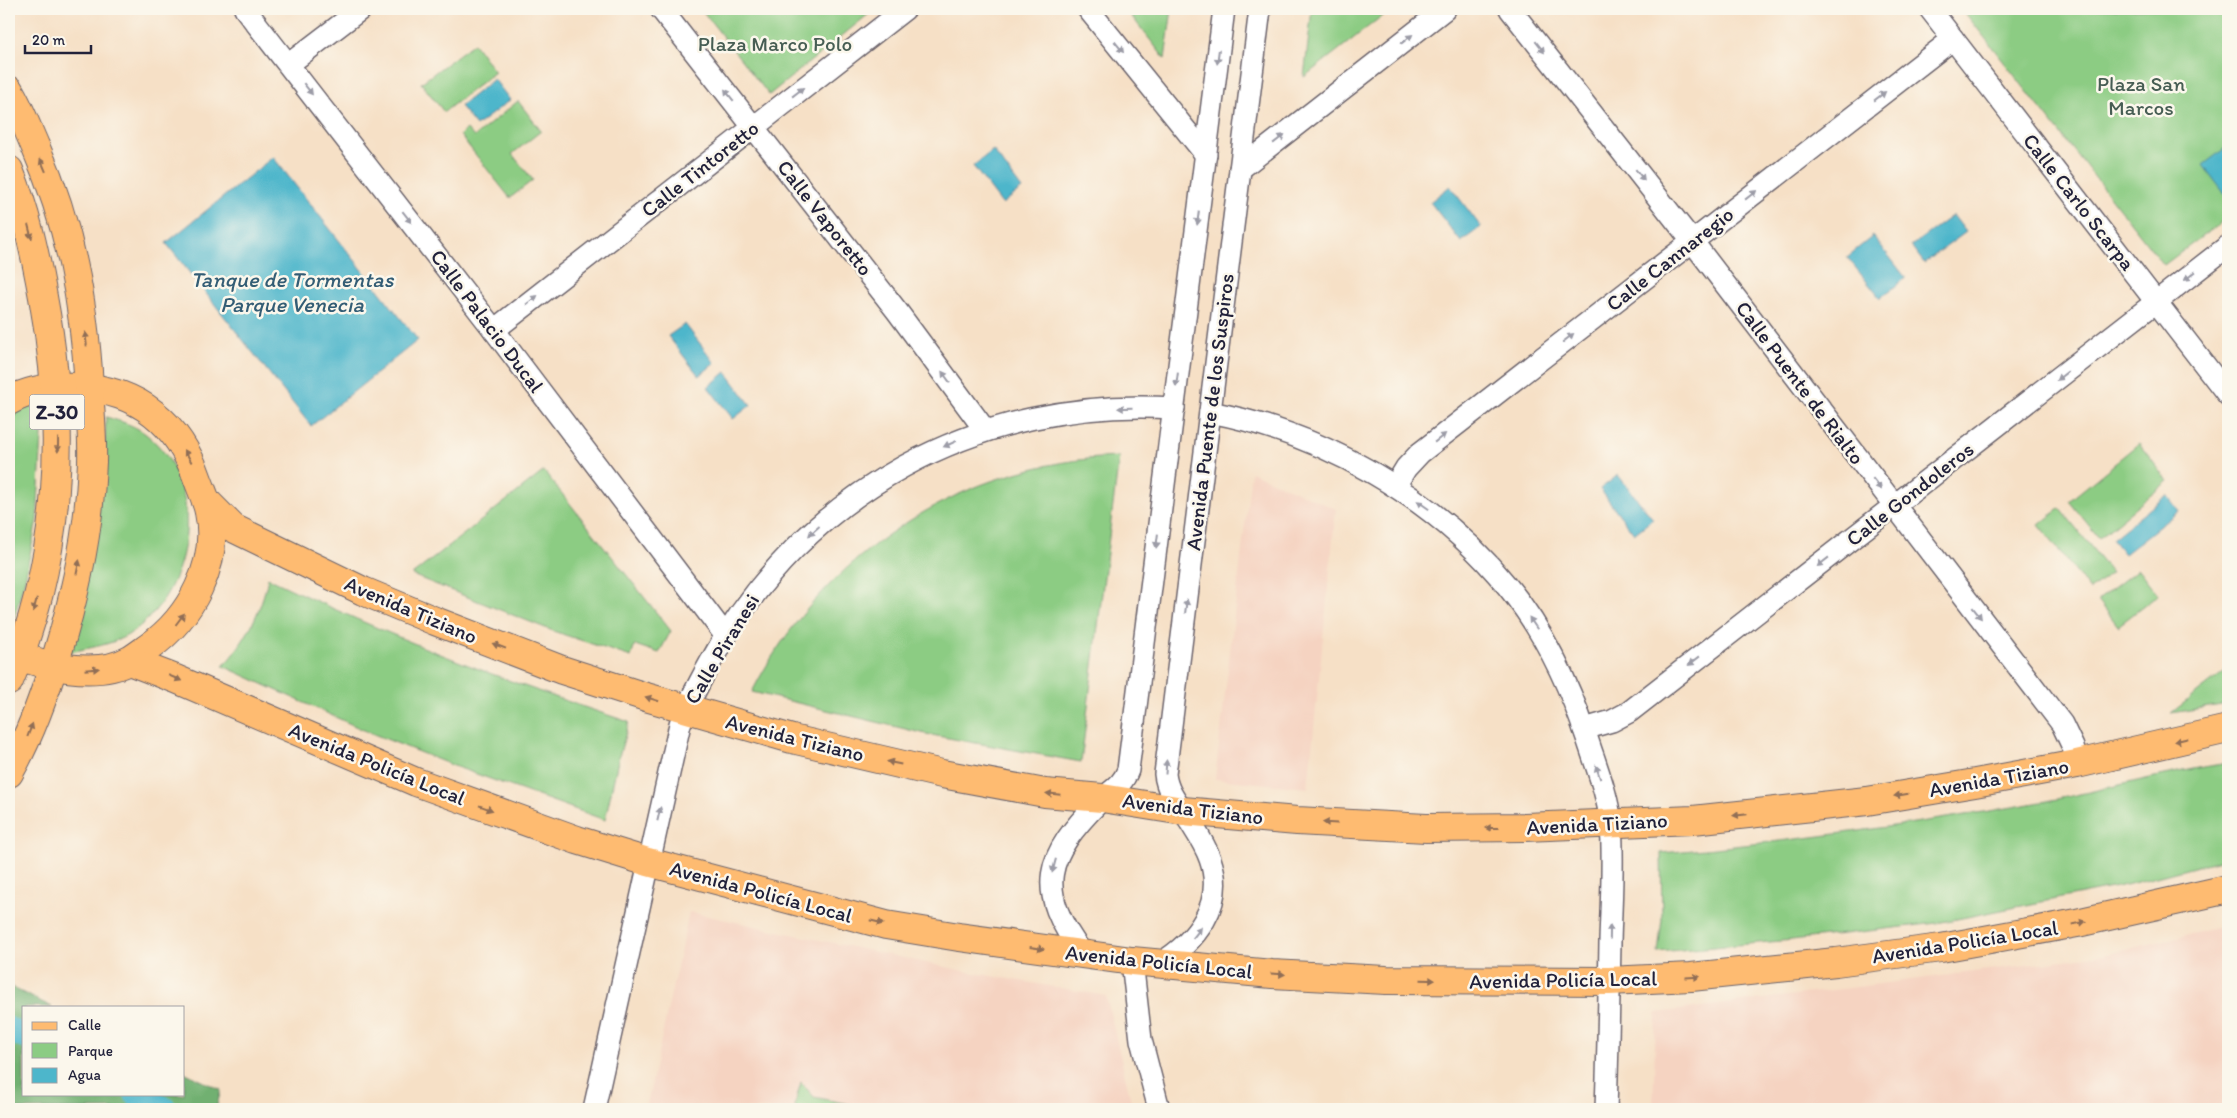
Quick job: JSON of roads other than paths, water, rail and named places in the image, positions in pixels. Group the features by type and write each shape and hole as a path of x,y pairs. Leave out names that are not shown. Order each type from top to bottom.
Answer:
{"main road":[{"name":"Z-30","path":"9,90 49,177 70,246 87,340 92,462 82,552 66,625 27,739 9,774"},
{"name":"Z-30","path":"9,170 23,206 36,257 56,386 57,465 53,510 42,577 14,654 9,681"},
{"name":"Z-30","path":"9,400 36,389 56,386 109,391 136,401 155,413 178,438 194,466 206,501 211,526 210,544 200,583 179,621 166,635 129,661 92,669 53,665 14,654"},
{"name":"Avenida Tiziano","path":"206,501 232,528 364,591 434,621 562,670 685,709 834,750 942,774 1045,793 1102,798 1183,811 1297,821 1426,828 1525,827 1693,820 1867,801 2077,764 2228,730"},
{"name":"Avenida Policía Local","path":"129,661 168,675 416,782 577,840 648,862 886,925 1132,961 1272,974 1379,980 1609,981 1730,974 1941,948 2077,923 2228,888"}],"street":[{"name":"Calle Palacio Ducal","path":"245,9 494,330 726,635"},
{"path":"289,64 360,9"},
{"name":"Calle Vaporetto","path":"661,9 897,311 985,430"},
{"name":"Calle Tintoretto","path":"494,330 905,9"},
{"path":"1088,9 1206,155"},
{"name":"Avenida Puente de los Suspiros","path":"1102,798 1119,786 1128,770 1224,9"},
{"name":"Avenida Puente de los Suspiros","path":"1183,811 1170,792 1165,774 1260,9"},
{"path":"1240,169 1446,9"},
{"name":"Calle Puente de Rialto","path":"1510,9 1692,241 2062,724 2073,747 2077,764"},
{"name":"Calle Carlo Scarpa","path":"1930,9 2228,395"},
{"name":"Calle Cannaregio","path":"1395,486 1406,468 1420,453 1953,39"},
{"name":"Calle Gondoleros","path":"1584,729 1612,721 1629,712 2228,246"},
{"name":"Calle Piranesi","path":"594,1109 648,862 685,709 726,635 777,567 836,512 868,488 908,464 985,430 1050,414 1091,408 1174,408"},
{"path":"1210,412 1248,420 1300,438 1334,452 1395,486 1435,514 1460,536 1508,587 1546,642 1566,683 1584,729 1604,790 1611,824 1606,1109"},
{"path":"1083,954 1059,920 1052,894 1051,880 1053,868 1063,843 1102,798"},
{"path":"1160,964 1176,954 1197,934 1208,916 1213,898 1214,873 1211,860 1183,811"},
{"path":"1132,961 1141,1040 1159,1109"}],"water":[{"path":"494,79 510,100 476,126 460,106"},
{"path":"2228,146 2228,196 2227,197 2203,165"},
{"path":"993,150 1022,189 1002,204 973,166"},
{"name":"Tanque de Tormentas Parque Venecia","path":"273,157 418,340 311,426 166,243"},
{"path":"1450,186 1481,227 1461,242 1430,202"},
{"path":"1953,215 1966,232 1924,263 1911,246"},
{"path":"1873,236 1906,278 1880,298 1847,257"},
{"path":"685,324 715,363 699,376 668,336"},
{"path":"726,372 751,405 733,419 708,387"},
{"path":"1618,475 1653,519 1634,534 1600,489"},
{"path":"2167,495 2179,511 2124,554 2112,539"}],"waterway":[{"path":"9,1029 22,1036"},
{"path":"140,1096 165,1109"}],"park label":[{"name":"Plaza Marco Polo","path":"775,44"},
{"name":"Plaza San Marcos","path":"2141,96"}]}
